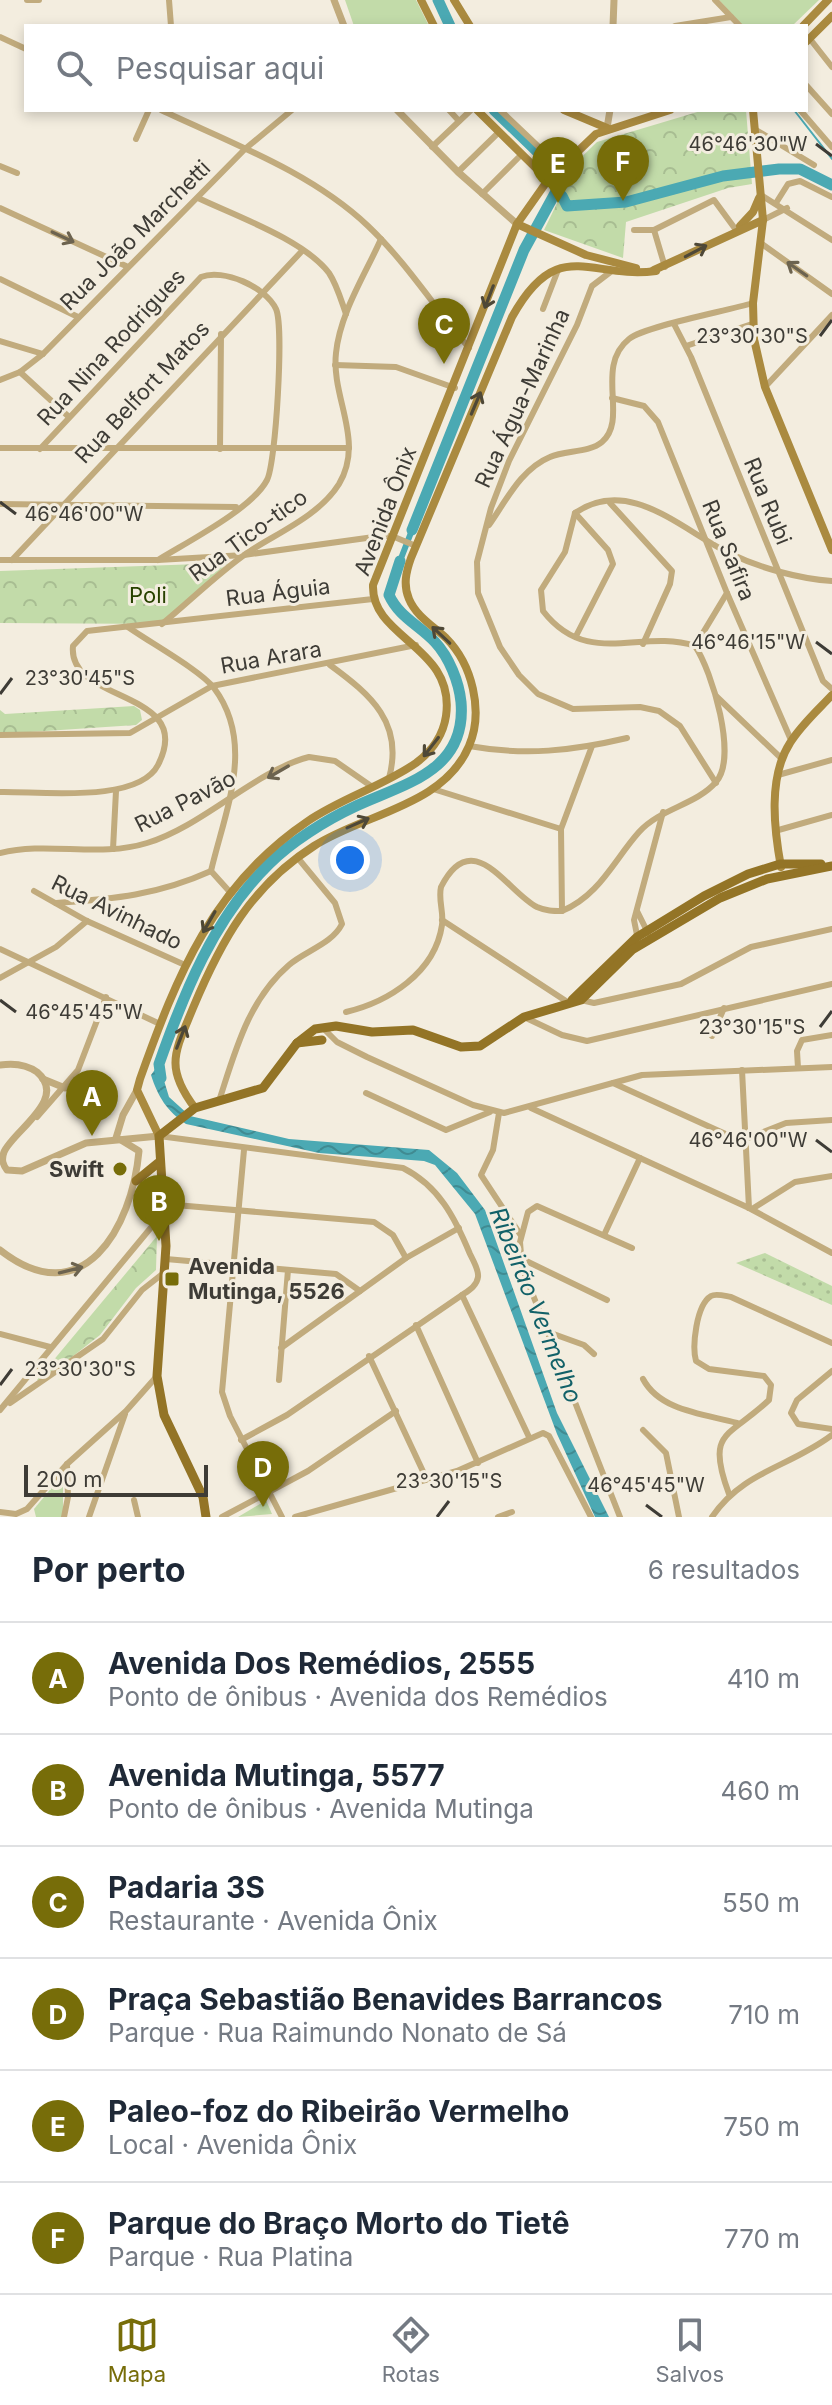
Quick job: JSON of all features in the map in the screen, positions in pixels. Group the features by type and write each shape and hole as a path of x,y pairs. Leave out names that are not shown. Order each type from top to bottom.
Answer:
{"main road":[{"path":"421,0 433,24"},
{"path":"454,0 469,24"},
{"path":"805,24 828,0"},
{"path":"808,40 831,19"},
{"path":"479,112 548,180"},
{"path":"569,112 607,128 663,112"},
{"path":"755,112 763,220 752,324 765,387 832,550"},
{"name":"Avenida Ônix","path":"137,1090 185,965 229,891 269,851 307,821 424,757 439,739 445,722 447,699 444,684 433,662 386,618 373,599 375,577 455,388 517,224 560,167 607,128"},
{"path":"736,230 753,212 761,194"},
{"path":"558,270 582,264 632,273 660,269 736,230 763,220"},
{"path":"517,224 539,236 610,263 660,269"},
{"path":"746,226 762,244"},
{"name":"Avenida Ônix","path":"469,746 475,712 465,666 447,640 412,607 407,595 407,571 414,546 512,317 530,288 558,270"},
{"path":"788,875 783,873 780,864 775,831 778,775 791,740 832,695"},
{"path":"192,1110 174,1068 185,1027 217,952 240,913 264,886 297,857 338,831 433,789 469,746"},
{"path":"740,889 750,877 780,864"},
{"path":"569,1003 639,940 732,881 780,864 832,864"},
{"path":"649,934 740,889 832,864"},
{"path":"159,1136 192,1110 263,1088 297,1043 322,1026 372,1032 422,1031 471,1048 480,1046 524,1017 581,1000 639,940"},
{"path":"297,1043 322,1040"},
{"path":"137,1090 159,1136 166,1271 157,1376 164,1415 203,1497 206,1517"},
{"path":"136,1181 158,1163"}],"street":[{"path":"27,0 39,0"},
{"path":"169,0 171,24"},
{"path":"334,0 343,24"},
{"path":"613,24 614,0"},
{"path":"715,0 738,24"},
{"path":"814,16 831,19"},
{"path":"687,24 731,17"},
{"path":"0,37 24,48"},
{"path":"808,40 832,67"},
{"path":"808,87 832,114"},
{"path":"136,139 148,112"},
{"path":"165,112 320,189 381,239 469,348"},
{"name":"Rua João Marchetti","path":"0,380 20,372 43,354 126,266 245,149 290,112"},
{"path":"399,112 458,172 517,224"},
{"path":"451,112 459,121"},
{"path":"432,147 469,112"},
{"path":"502,112 560,167"},
{"path":"607,128 610,112"},
{"path":"802,112 832,147"},
{"path":"756,130 814,165"},
{"path":"458,172 498,133"},
{"path":"482,194 521,155"},
{"path":"0,166 17,173"},
{"path":"776,203 788,184 800,181 832,197"},
{"path":"761,194 832,240"},
{"path":"198,198 302,251 319,263 333,279 346,315"},
{"path":"634,230 654,230 714,200 736,230"},
{"path":"0,208 126,266"},
{"path":"763,220 787,208"},
{"path":"654,230 660,269"},
{"name":"Rua Tico-tico","path":"162,624 244,555 326,500 343,475 349,448 349,428 338,391 335,365 346,315 381,239"},
{"path":"762,244 832,294"},
{"name":"Rua Belfort Matos","path":"12,560 260,292 302,251"},
{"path":"543,309 558,270"},
{"name":"Rua Água-Marinha","path":"613,270 592,286 577,325 509,461 485,531 476,570 478,593 486,619 519,675 538,694 561,706 587,710 640,707 664,714 685,733 716,783"},
{"name":"Rua Nina Rodrigues","path":"40,449 201,277 220,274 260,292"},
{"path":"0,279 78,317"},
{"path":"158,560 256,494 268,478 274,450 278,320 273,304 260,292"},
{"path":"485,531 530,469 550,457 591,447 606,439 611,428 613,363 621,347 637,334 753,303"},
{"path":"765,387 832,315"},
{"name":"Rua Rubi","path":"674,324 686,346 823,681 832,689"},
{"path":"686,346 752,324"},
{"path":"220,449 221,334"},
{"path":"0,341 43,354"},
{"path":"335,365 387,366 455,388"},
{"path":"20,372 69,417"},
{"name":"Rua Safira","path":"612,398 640,404 653,414 704,541 791,740"},
{"path":"0,448 349,448"},
{"path":"575,513 610,503 648,506 704,541 746,560 832,581"},
{"path":"610,503 672,571 670,584 643,644"},
{"path":"0,504 238,507"},
{"path":"575,513 604,545 613,560 609,575 576,636"},
{"path":"575,513 565,552 543,585 540,601 548,617 576,636 600,645 674,642 695,646"},
{"path":"0,560 158,560 244,555 393,537 414,546"},
{"path":"695,646 727,593"},
{"name":"Rua Águia","path":"157,717 136,701 99,686 72,656 73,646 81,633 95,628 162,624 373,599"},
{"path":"128,627 212,686 236,743 238,758 211,871"},
{"name":"Rua Arara","path":"0,735 130,733 212,686 330,665 416,645"},
{"path":"346,1012 373,1006 405,986 434,946 442,920 440,894 445,880 458,867 473,862 494,868 534,905 548,911 562,911 588,896 639,832 663,812 700,795 716,783 723,769 724,757 716,696 710,674 695,646"},
{"path":"330,665 368,693 384,715 393,751 389,778"},
{"path":"716,696 782,759"},
{"path":"0,792 116,791 139,784 155,771 164,739 157,717"},
{"path":"469,746 529,753 592,746 627,738"},
{"path":"562,911 561,829 592,746"},
{"name":"Rua Pavão","path":"0,853 21,849 113,849 152,842 296,761 315,756 335,761 371,786"},
{"path":"778,775 832,760"},
{"path":"433,789 561,829"},
{"path":"113,849 116,791"},
{"path":"639,940 633,927 663,812"},
{"path":"775,831 832,815"},
{"path":"219,1101 243,1033 264,992 289,965 341,926 335,903 297,857"},
{"path":"211,871 229,891"},
{"path":"56,903 163,891 211,871"},
{"name":"Rua Avinhado","path":"34,891 87,921 185,965"},
{"path":"637,911 649,934"},
{"path":"442,920 569,1003"},
{"path":"0,978 56,947 87,921"},
{"path":"581,1000 594,1003 681,984 751,947 832,929"},
{"path":"0,949 160,1024"},
{"path":"524,1017 562,1035 587,1041 832,984"},
{"path":"106,997 84,1057 65,1088 4,1153 3,1163 7,1170 22,1171 68,1149 116,1138 159,1136 244,1150 403,1168 438,1195 459,1228 478,1274 473,1287 462,1295 299,1407 241,1440"},
{"path":"712,1036 724,1008"},
{"path":"322,1026 337,1042"},
{"path":"310,1032 322,1040 337,1042 490,1112 499,1113 531,1108 642,1075 832,1067"},
{"path":"798,1068 797,1051 802,1040 832,1035"},
{"path":"0,1065 24,1066 43,1079 65,1088"},
{"path":"742,1070 750,1208"},
{"path":"35,1120 43,1099 43,1079"},
{"path":"613,1083 745,1141 786,1123 832,1120"},
{"name":"Avenida Ônix","path":"116,1138 123,1115 137,1090"},
{"path":"366,1093 446,1130 490,1112"},
{"path":"531,1108 750,1208 832,1253"},
{"path":"499,1113 493,1150 481,1175 521,1236"},
{"path":"0,1250 22,1265 43,1273 71,1272 83,1267 109,1242 136,1181 137,1148 116,1138"},
{"path":"244,1150 222,1392 241,1440 282,1517"},
{"path":"604,1235 640,1158"},
{"path":"750,1208 795,1182 832,1176"},
{"path":"620,1517 520,1258 521,1236 528,1212 537,1206 632,1248"},
{"path":"2,1409 164,1208 238,1209 374,1222 393,1235 406,1258"},
{"path":"281,1348 406,1258 459,1228"},
{"path":"520,1258 607,1300"},
{"path":"166,1259 336,1274 360,1291"},
{"path":"279,1380 288,1270"},
{"path":"2,1409 103,1339 142,1290 166,1271"},
{"path":"462,1295 529,1437"},
{"path":"729,1494 718,1456 737,1423 769,1400 771,1385 764,1376 709,1369 696,1361 698,1327 704,1304 711,1296 746,1302 832,1343"},
{"path":"416,1325 478,1463"},
{"path":"548,1331 584,1345 594,1354"},
{"path":"0,1334 50,1347"},
{"path":"369,1356 427,1480"},
{"path":"832,1371 797,1400 791,1413 798,1424 832,1429"},
{"path":"0,1512 16,1514 27,1509 67,1464 126,1411 157,1376"},
{"path":"643,1379 651,1392 667,1402 737,1423"},
{"path":"89,1517 126,1411"},
{"path":"222,1517 325,1461 396,1411"},
{"path":"643,1430 666,1453 679,1517"},
{"path":"295,1517 478,1463 543,1433 549,1436 591,1517"},
{"path":"715,1516 729,1494 746,1481 792,1461 832,1435"},
{"path":"64,1517 67,1464"},
{"path":"134,1500 138,1517"},
{"path":"498,1517 512,1512"}],"green space":[{"path":"345,0 416,0 428,24 353,24"},
{"path":"719,0 819,0 794,24 741,24"},
{"path":"697,112 746,112 752,184 728,188 626,222 623,258 544,230 565,187 564,174 597,142"},
{"name":"Poli","path":"228,563 162,624 0,623 0,571"},
{"path":"134,706 140,710 142,720 136,725 0,734 0,710 5,714"},
{"path":"157,1236 156,1270 136,1288 100,1335 40,1382 37,1380"},
{"path":"765,1253 832,1286 832,1305 736,1263"},
{"path":"63,1474 63,1517 36,1517 34,1509"},
{"path":"265,1501 272,1514 238,1517"}],"water":[{"name":"Ribeirão Vermelho","path":"159,1064 169,1097 190,1116 289,1139 429,1150 457,1173 485,1210 557,1413 609,1517 595,1517 557,1434 475,1214 435,1165 424,1161 319,1153 186,1124 168,1109 157,1090 151,1075"}],"waterway":[{"name":"Ribeirão Vermelho","path":"438,0 449,24"},
{"name":"Ribeirão Vermelho","path":"496,112 548,162"},
{"path":"796,112 832,159"},
{"path":"555,195 562,196 567,206 626,202 723,176 779,169 800,169 832,185"},
{"name":"Ribeirão Vermelho","path":"412,530 524,250 559,186"},
{"name":"Ribeirão Vermelho","path":"400,561 412,530"},
{"name":"Ribeirão Vermelho","path":"161,1078 159,1064 190,984 217,932 250,885 298,840 343,812 428,772 443,760 454,745 460,726 458,686 440,648 404,615 389,595 400,561"}],"place":[{"name":"Parque do Braço Morto do Tietê","path":"623,201"},
{"name":"Paleo-foz do Ribeirão Vermelho","path":"558,203"},
{"name":"Padaria 3S","path":"444,364"},
{"name":"Avenida Dos Remédios, 2555","path":"92,1136"},
{"name":"Swift","path":"120,1169"},
{"name":"Avenida Mutinga, 5577","path":"159,1241"},
{"name":"Avenida Mutinga, 5526","path":"172,1279"},
{"name":"Praça Sebastião Benavides Barrancos","path":"263,1507"}]}
